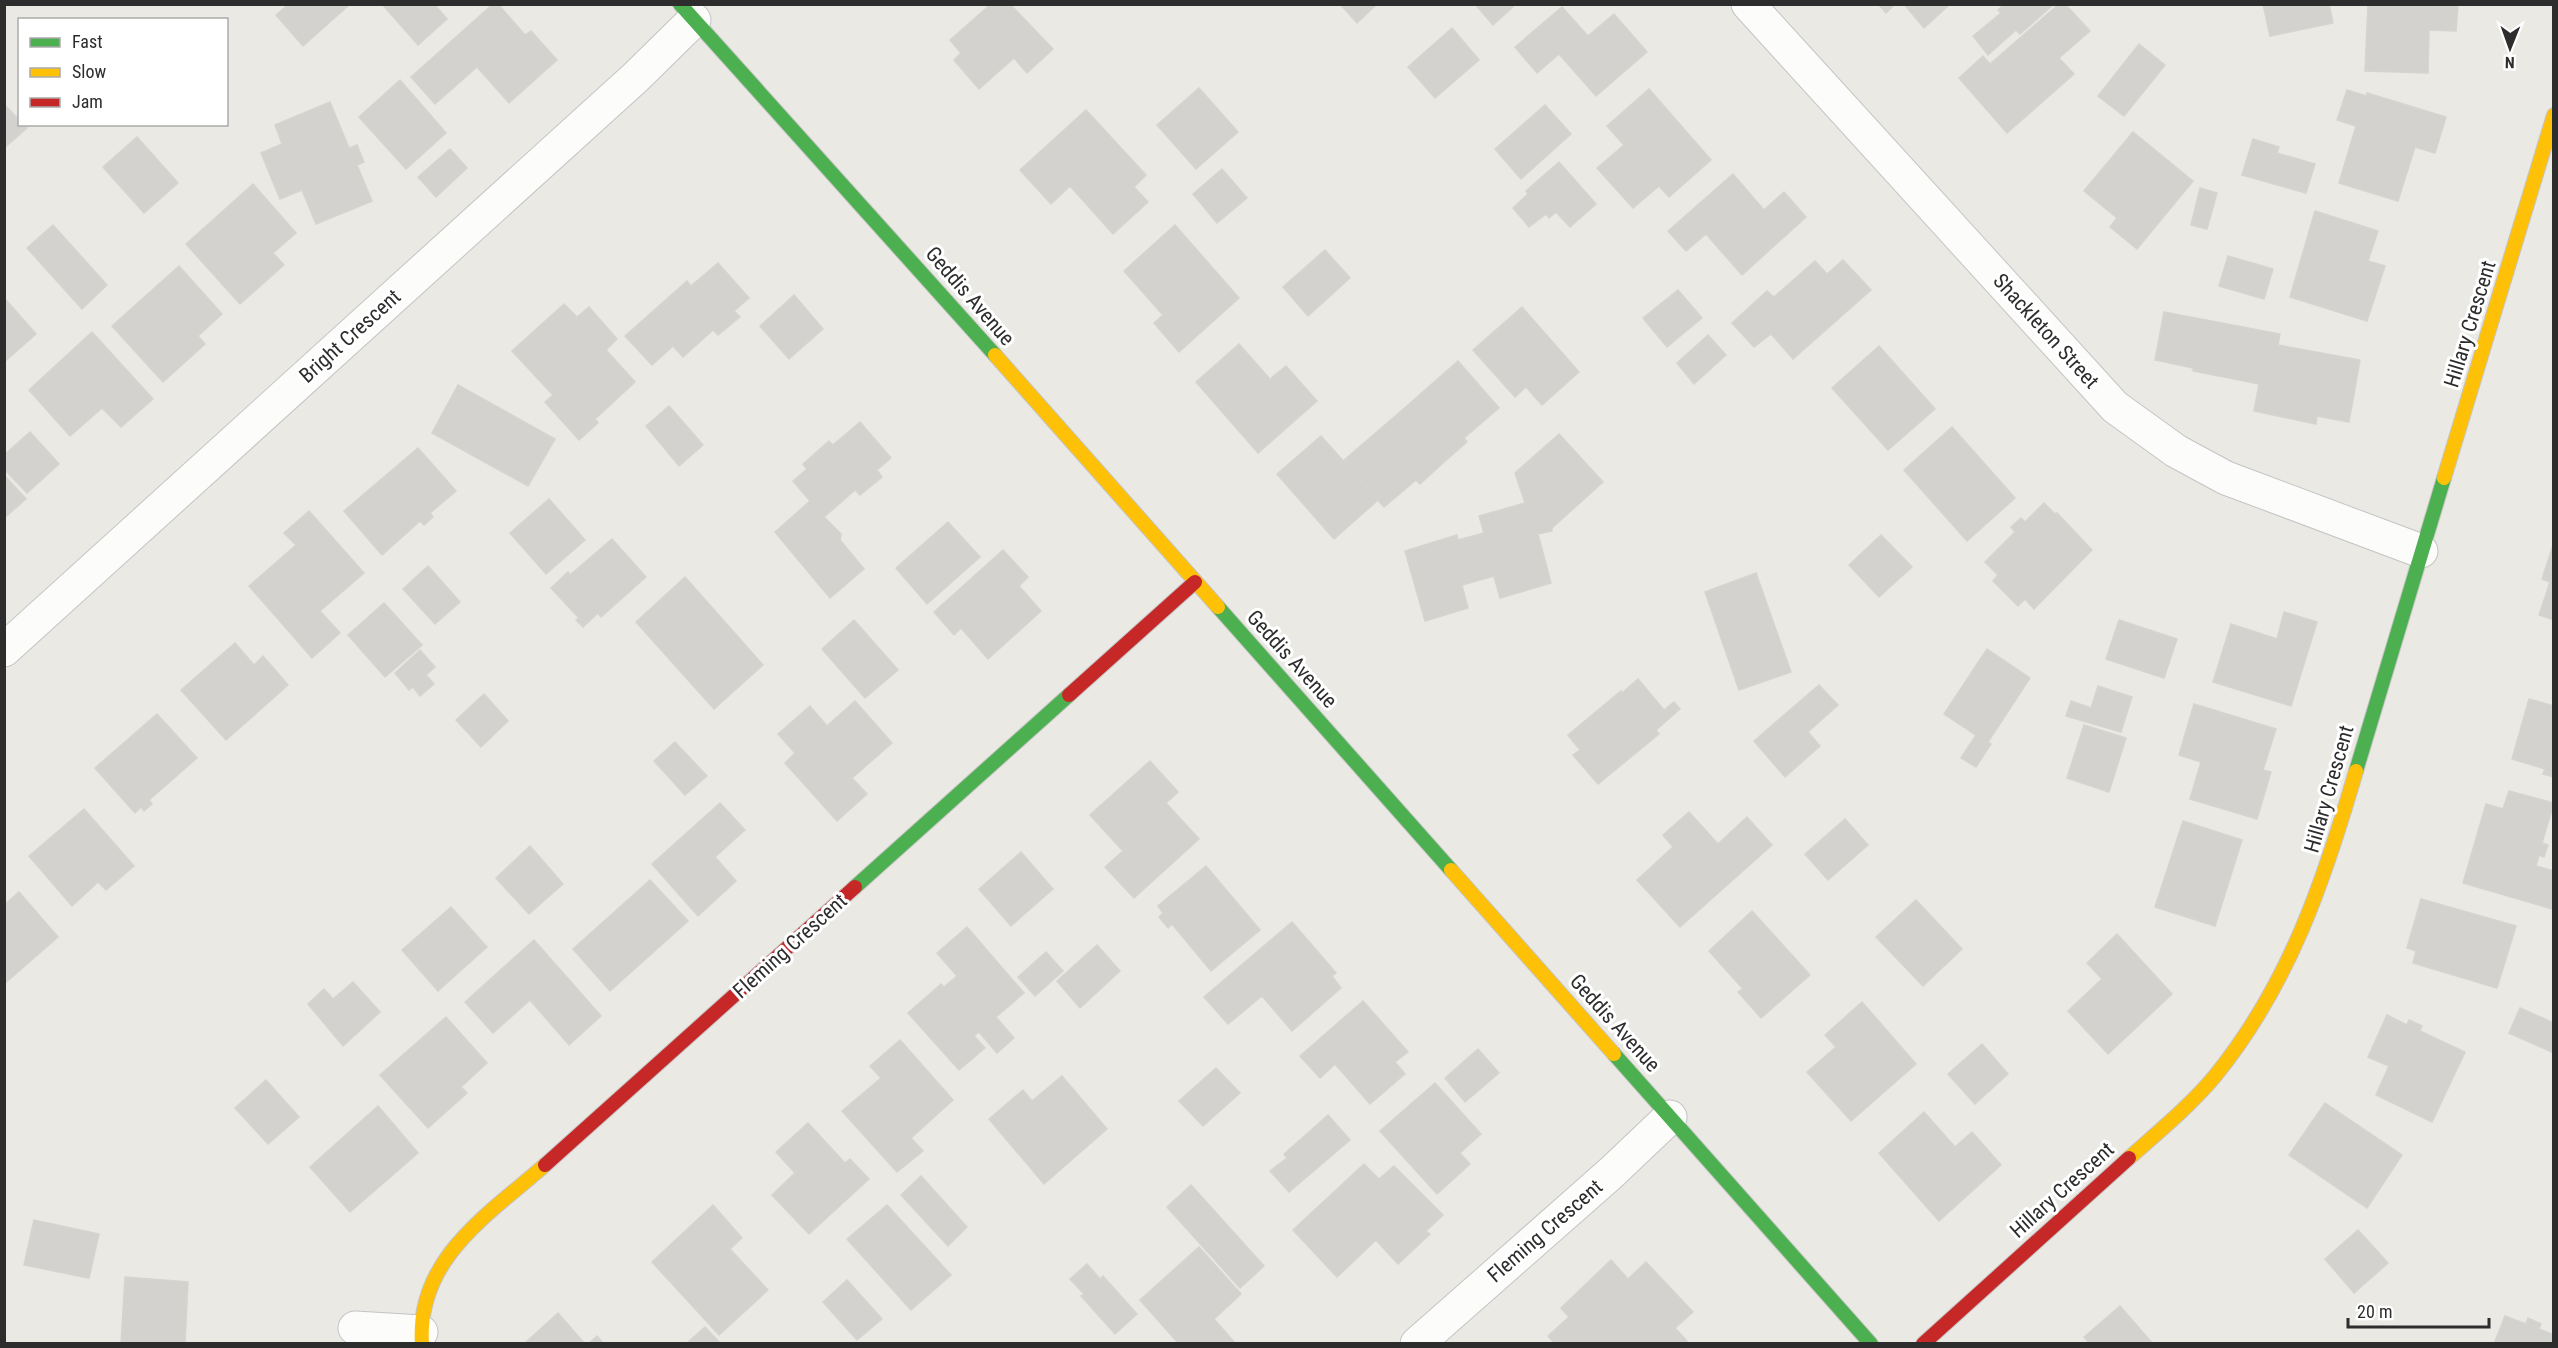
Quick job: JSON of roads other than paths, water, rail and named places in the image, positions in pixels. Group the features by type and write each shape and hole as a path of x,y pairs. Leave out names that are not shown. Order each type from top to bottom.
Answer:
{"street":[{"name":"Shackleton Street","path":"1748,4 2115,407 2176,451 2226,477 2421,550"},
{"name":"Geddis Avenue","path":"687,12 901,249 1871,1344"},
{"name":"Bright Crescent","path":"4,650 636,76 687,12"},
{"name":"Hillary Crescent","path":"1923,1344 2169,1122 2214,1077 2252,1025 2283,972 2309,917 2330,860 2421,550 2494,320 2553,115"},
{"name":"Fleming Crescent","path":"355,1328 422,1338 423,1301 438,1267 462,1239 1195,582"},
{"name":"Fleming Crescent","path":"1417,1344 1611,1173 1670,1116"}]}
